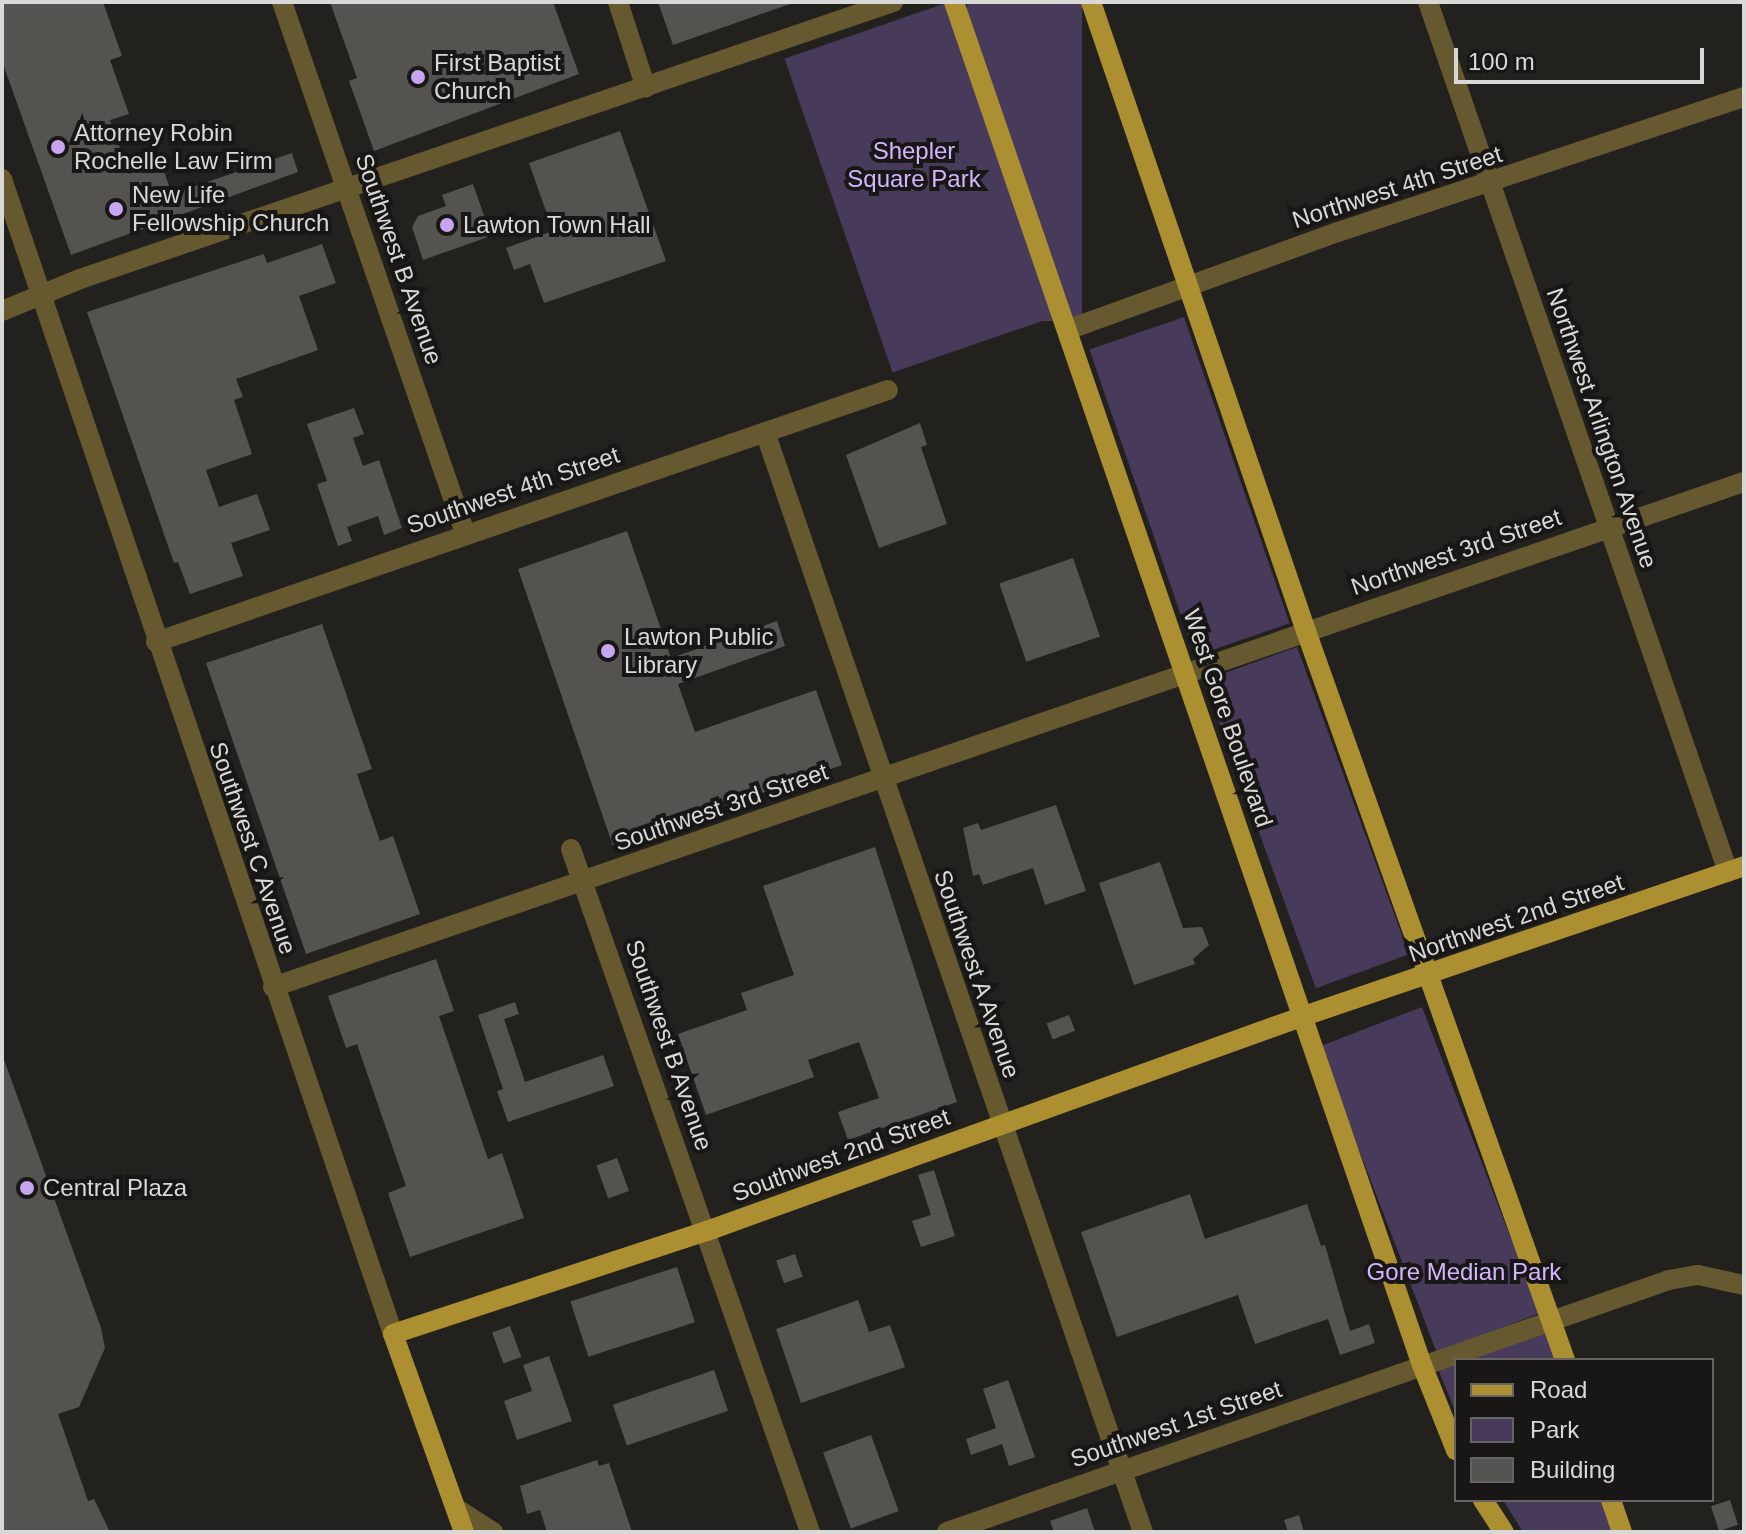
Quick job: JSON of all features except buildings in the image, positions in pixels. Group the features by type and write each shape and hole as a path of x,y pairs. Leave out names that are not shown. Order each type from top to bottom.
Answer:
{"main road":[{"name":"West Gore Boulevard","path":"954,2 1422,1365 1454,1445"},
{"path":"1091,2 1306,631 1564,1358"},
{"name":"Northwest 2nd Street","path":"1304,1016 1736,869"},
{"name":"Southwest 2nd Street","path":"393,1334 707,1231 1304,1016"},
{"name":"Southwest C Avenue","path":"393,1334 464,1532"},
{"path":"1484,1502 1504,1532"},
{"path":"1612,1502 1622,1532"}],"street":[{"name":"Southwest B Avenue","path":"282,2 465,533"},
{"path":"618,2 646,88"},
{"path":"2,311 893,2"},
{"name":"Northwest Arlington Avenue","path":"1428,2 1609,528 1736,869"},
{"name":"Northwest 4th Street","path":"1067,330 1190,289 1338,232 1744,97"},
{"name":"Southwest C Avenue","path":"2,179 156,642 393,1334"},
{"name":"Southwest 4th Street","path":"156,642 465,533 888,390"},
{"name":"Southwest A Avenue","path":"765,432 1143,1532"},
{"name":"Northwest 3rd Street","path":"1187,676 1306,631 1744,482"},
{"name":"Southwest 3rd Street","path":"273,987 1187,676"},
{"name":"Southwest B Avenue","path":"571,849 810,1532"},
{"name":"Southwest 1st Street","path":"947,1532 1669,1280 1711,1276 1744,1285"},
{"path":"457,1509 493,1532"}],"green space":[{"name":"Shepler Square Park","path":"949,2 1057,316 893,373 784,59"},
{"path":"967,2 1082,2 1082,321 967,321"},
{"path":"1184,317 1289,623 1195,656 1089,350"},
{"path":"1297,647 1409,954 1316,988 1204,681"},
{"name":"Gore Median Park","path":"1422,1007 1540,1313 1437,1353 1319,1046"},
{"name":"Gore Median Park","path":"1545,1333 1554,1358 1471,1358"},
{"path":"1454,1364 1454,1408 1438,1369"},
{"path":"1504,1502 1605,1502 1615,1532 1523,1532"}],"place":[{"name":"First Baptist Church","path":"418,77"},
{"name":"Attorney Robin Rochelle Law Firm","path":"58,147"},
{"name":"New Life Fellowship Church","path":"116,209"},
{"name":"Lawton Town Hall","path":"447,225"},
{"name":"Lawton Public Library","path":"608,651"},
{"name":"Central Plaza","path":"27,1188"}]}
